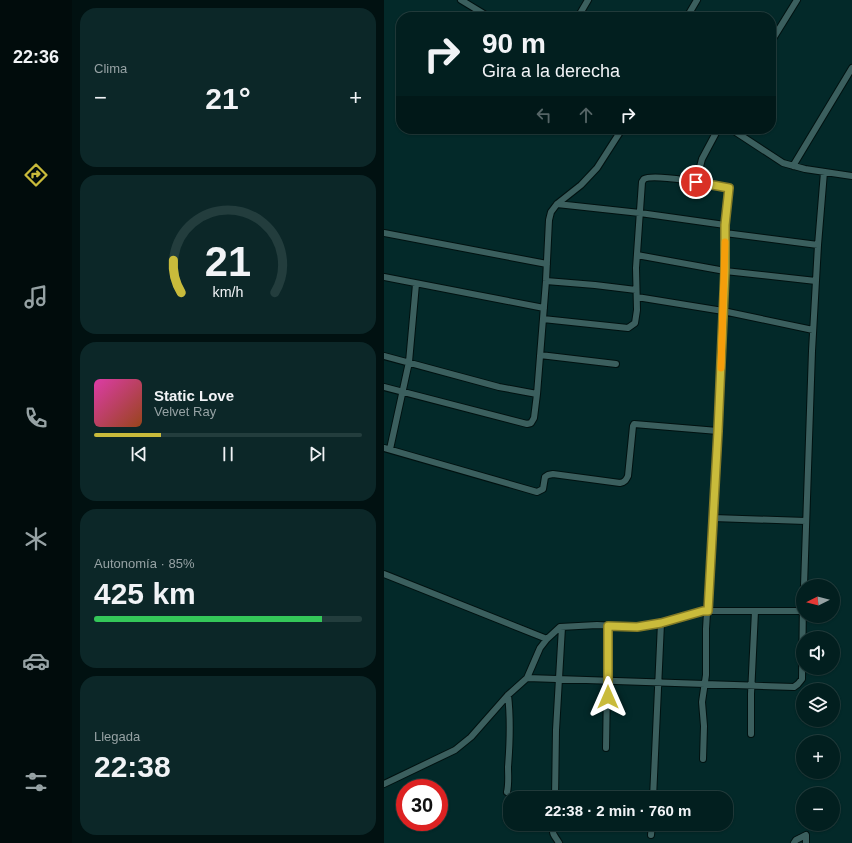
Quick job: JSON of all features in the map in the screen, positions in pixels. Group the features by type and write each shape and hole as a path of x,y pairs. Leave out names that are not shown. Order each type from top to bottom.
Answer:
{"street":[{"path":"461,0 481,12"},
{"path":"582,12 588,0"},
{"path":"690,12 697,0"},
{"path":"776,34 796,0"},
{"path":"793,166 852,68"},
{"path":"384,386 528,424 531,423 534,418 537,394 550,212 557,204 581,185 596,168 612,147 618,134"},
{"path":"696,182 702,159 715,134"},
{"path":"739,134 783,162 793,166 852,176"},
{"path":"804,579 813,330 824,172"},
{"path":"543,319 628,328 635,323 637,310 636,268 642,182 647,177 696,182 729,188 725,225 725,271 706,642 706,675 702,702 704,726 703,759"},
{"path":"557,204 640,213 725,225"},
{"path":"384,233 547,264"},
{"path":"725,233 818,244"},
{"path":"637,255 725,271 816,281"},
{"path":"384,277 544,308"},
{"path":"546,281 636,290"},
{"path":"416,284 409,362 403,392 387,448 537,492 543,489 545,477 553,474 620,483 627,480 634,424 718,431"},
{"path":"637,297 723,311 813,330"},
{"path":"540,355 616,364"},
{"path":"384,356 499,387 537,394"},
{"path":"713,518 806,521"},
{"path":"384,574 547,638"},
{"path":"384,784 455,750 471,737 508,695 527,678 540,648 547,638 562,627 637,627 661,623 703,611 796,611"},
{"path":"750,734 755,611"},
{"path":"653,791 661,623"},
{"path":"527,678 788,688 794,687 802,679 803,623"},
{"path":"606,748 608,626"},
{"path":"555,791 556,730 562,627"},
{"path":"507,791 509,781 508,770 511,721 508,695"},
{"path":"552,831 559,843"},
{"path":"794,843 796,840 806,835 806,843"}],"slow traffic":[{"path":"721,368 725,242"}],"route":[{"path":"608,697 608,626 637,627 661,623 703,611 708,611 718,431 725,271 725,225 729,188 696,182"}]}
